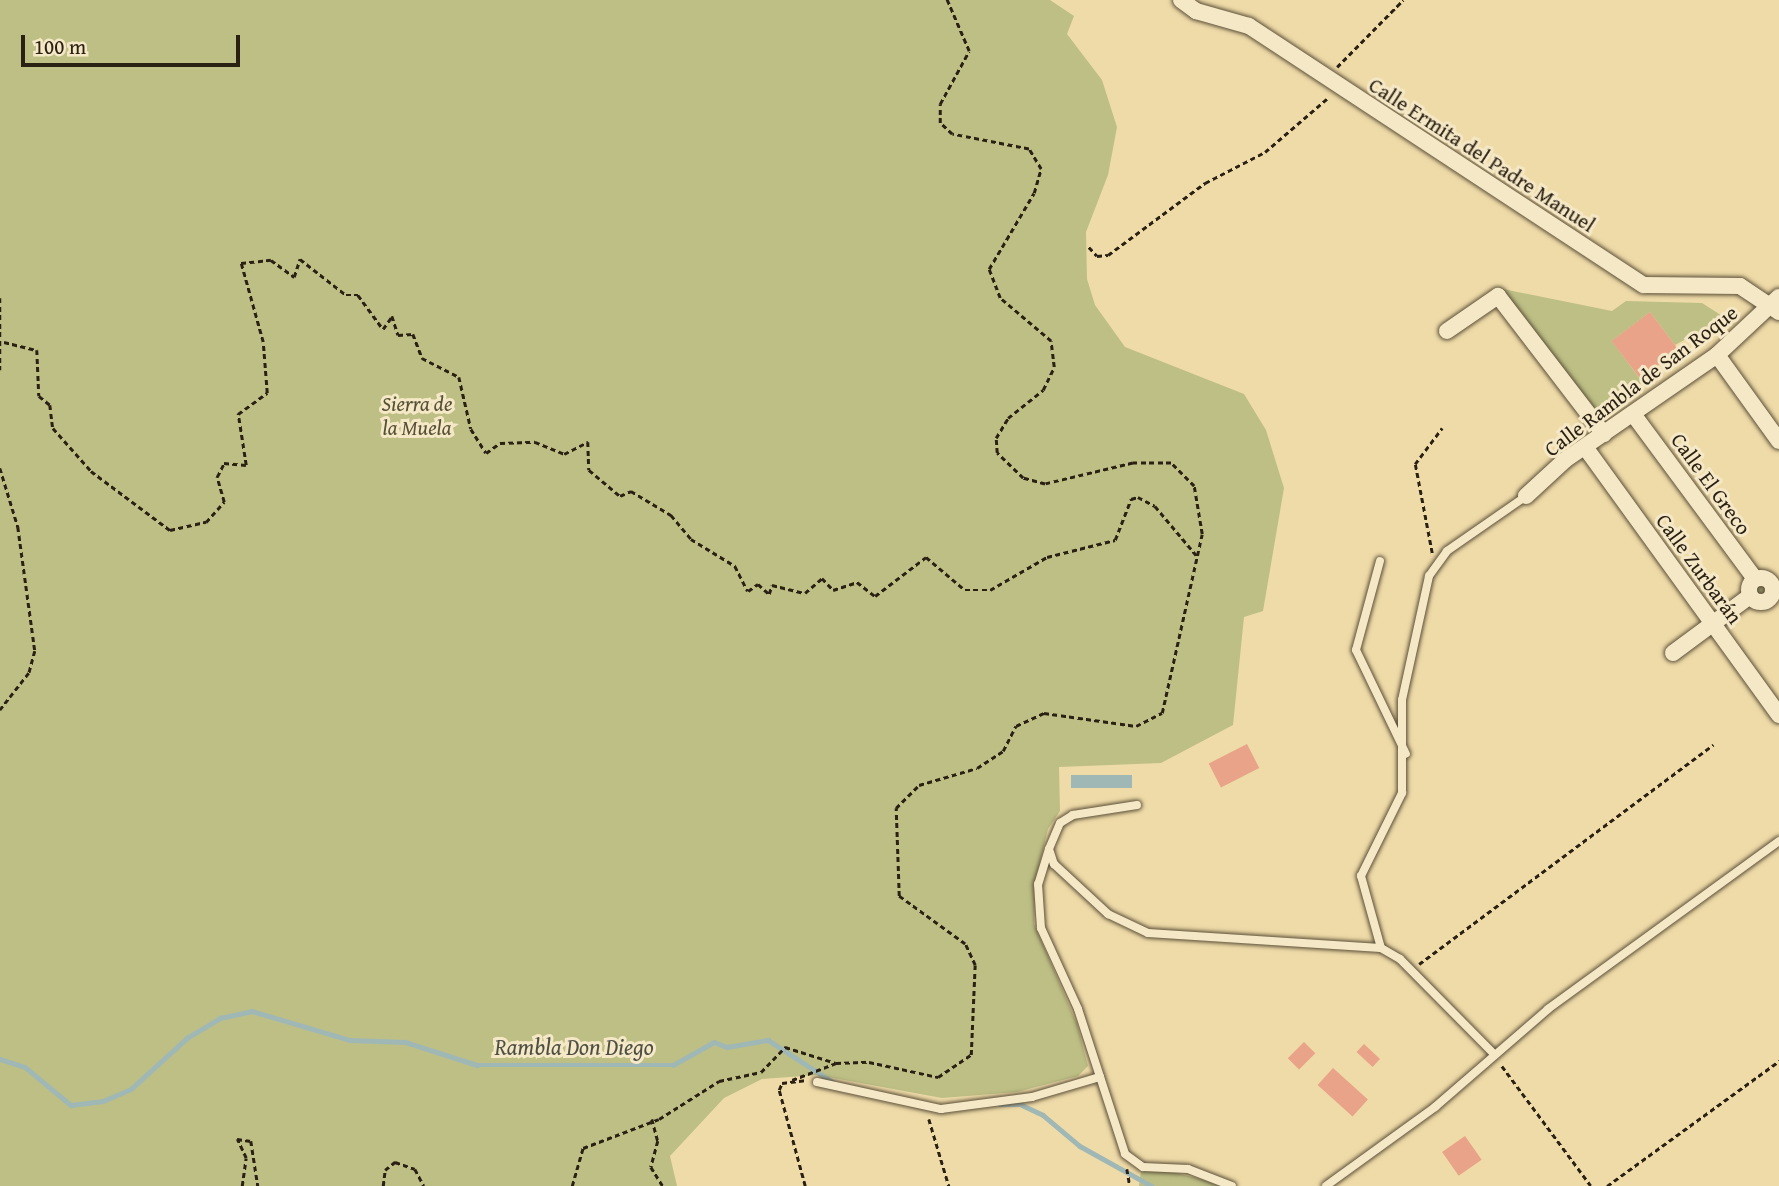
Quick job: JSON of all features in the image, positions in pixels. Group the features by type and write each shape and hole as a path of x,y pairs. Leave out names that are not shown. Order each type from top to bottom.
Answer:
{"street":[{"name":"Calle Ermita del Padre Manuel","path":"1181,0 1196,11 1249,26 1644,285 1740,286 1777,304"},
{"path":"1447,331 1498,296 1604,434"},
{"name":"Calle Rambla de San Roque","path":"1526,496 1585,447 1717,355 1777,304"},
{"path":"1717,355 1779,441"},
{"name":"Calle El Greco","path":"1633,414 1768,578"},
{"name":"Calle Zurbarán","path":"1585,447 1779,715"},
{"path":"1673,653 1750,596 1768,578"},
{"path":"1768,578 1769,599 1779,613"},
{"path":"1750,596 1769,599"}],"lane":[{"path":"1381,948 1361,876 1396,817 1406,754 1402,700 1434,564 1526,496"},
{"path":"1380,561 1356,650 1406,754"},
{"path":"1137,805 1073,815 1060,823 1038,884 1041,928 1061,966 1133,1163 1188,1170 1232,1186"},
{"path":"1326,1186 1435,1107 1492,1052 1779,841"},
{"path":"1049,849 1054,864 1089,900 1148,933 1381,948 1411,970 1492,1052"},
{"path":"817,1082 924,1108 977,1108 1100,1077"}],"path":[{"path":"572,1186 583,1148 652,1119 719,1081 774,1065 785,1047 836,1063 869,1062 938,1077 971,1055 975,965 965,944 899,896 896,808 919,785 986,762 1003,751 1016,726 1044,713 1106,725 1136,726 1155,719 1169,697 1198,557 1200,502 1184,471 1171,463 1133,463 1045,484 1023,478 997,453 996,438 1008,418 1043,390 1054,367 1051,341 1000,298 989,269 1034,192 1041,169 1029,149 952,134 940,123 940,104 969,51 947,0"},
{"path":"1325,78 1403,0"},
{"path":"1089,247 1097,256 1108,255 1205,183 1265,152 1340,88"},
{"path":"4,342 37,349 39,396 50,405 53,428 91,471 170,530 206,522 224,502 217,477 224,463 246,465 238,414 267,393 263,342 241,263 271,260 291,278 300,259 346,295 358,296 383,329 392,316 398,335 413,334 422,358 459,377 471,429 486,453 500,443 535,442 564,454 588,442 589,470 620,496 631,491 671,515 691,538 735,566 748,591 758,583 769,594 772,585 805,593 822,578 833,590 857,582 875,596 926,557 965,590 990,590 1047,557 1115,540 1131,499 1138,497 1155,506 1198,557"},
{"path":"0,298 4,342 0,370"},
{"path":"1434,564 1415,464 1442,428"},
{"path":"0,468 18,527 35,642 29,673 0,710"},
{"path":"1411,970 1713,745"},
{"path":"1492,1052 1591,1186"},
{"path":"1607,1186 1779,1061"},
{"path":"806,1186 779,1090 792,1080 817,1082"},
{"path":"924,1108 949,1186"},
{"path":"652,1119 658,1141 651,1167 663,1186"},
{"path":"242,1186 246,1158 237,1139 251,1141 258,1186"},
{"path":"383,1186 385,1170 394,1162 415,1169 424,1186"}],"green space":[{"name":"Sierra de la Muela","path":"0,0 1050,0 1074,16 1067,34 1102,80 1117,127 1108,175 1086,232 1087,279 1095,305 1125,347 1244,394 1266,430 1284,488 1263,611 1244,617 1233,725 1161,763 1059,767 1060,811 1048,829 1035,882 1034,924 1077,1024 1088,1066 1078,1076 1017,1092 942,1098 817,1075 762,1079 724,1098 670,1156 677,1186 0,1186"},
{"path":"1498,288 1612,311 1626,301 1702,303 1727,319 1696,344 1686,339 1675,345 1650,312 1612,341 1643,383 1596,418"},
{"path":"1761,578 1772,585 1773,590 1766,601 1761,602 1750,595 1749,590 1756,579"},
{"path":"1165,1170 1219,1186 1139,1186 1141,1171"}],"water":[{"path":"1071,775 1132,775 1132,788 1071,788"}],"building":[{"path":"1650,312 1679,350 1641,379 1612,341"},
{"path":"1247,744 1259,768 1221,788 1209,764"},
{"path":"1304,1042 1315,1053 1299,1070 1288,1058"},
{"path":"1364,1044 1380,1059 1373,1067 1356,1052"},
{"path":"1333,1068 1368,1099 1353,1117 1318,1085"},
{"path":"1465,1136 1482,1160 1459,1176 1442,1152"}],"waterway":[{"name":"Rambla Don Diego","path":"0,1059 25,1067 71,1105 103,1101 131,1089 187,1038 220,1018 252,1011 350,1040 405,1042 477,1065 673,1065 714,1042 727,1047 768,1040 833,1082"},
{"name":"Rambla Don Diego","path":"1000,1105 1022,1105 1043,1115 1080,1146 1152,1186"}]}
